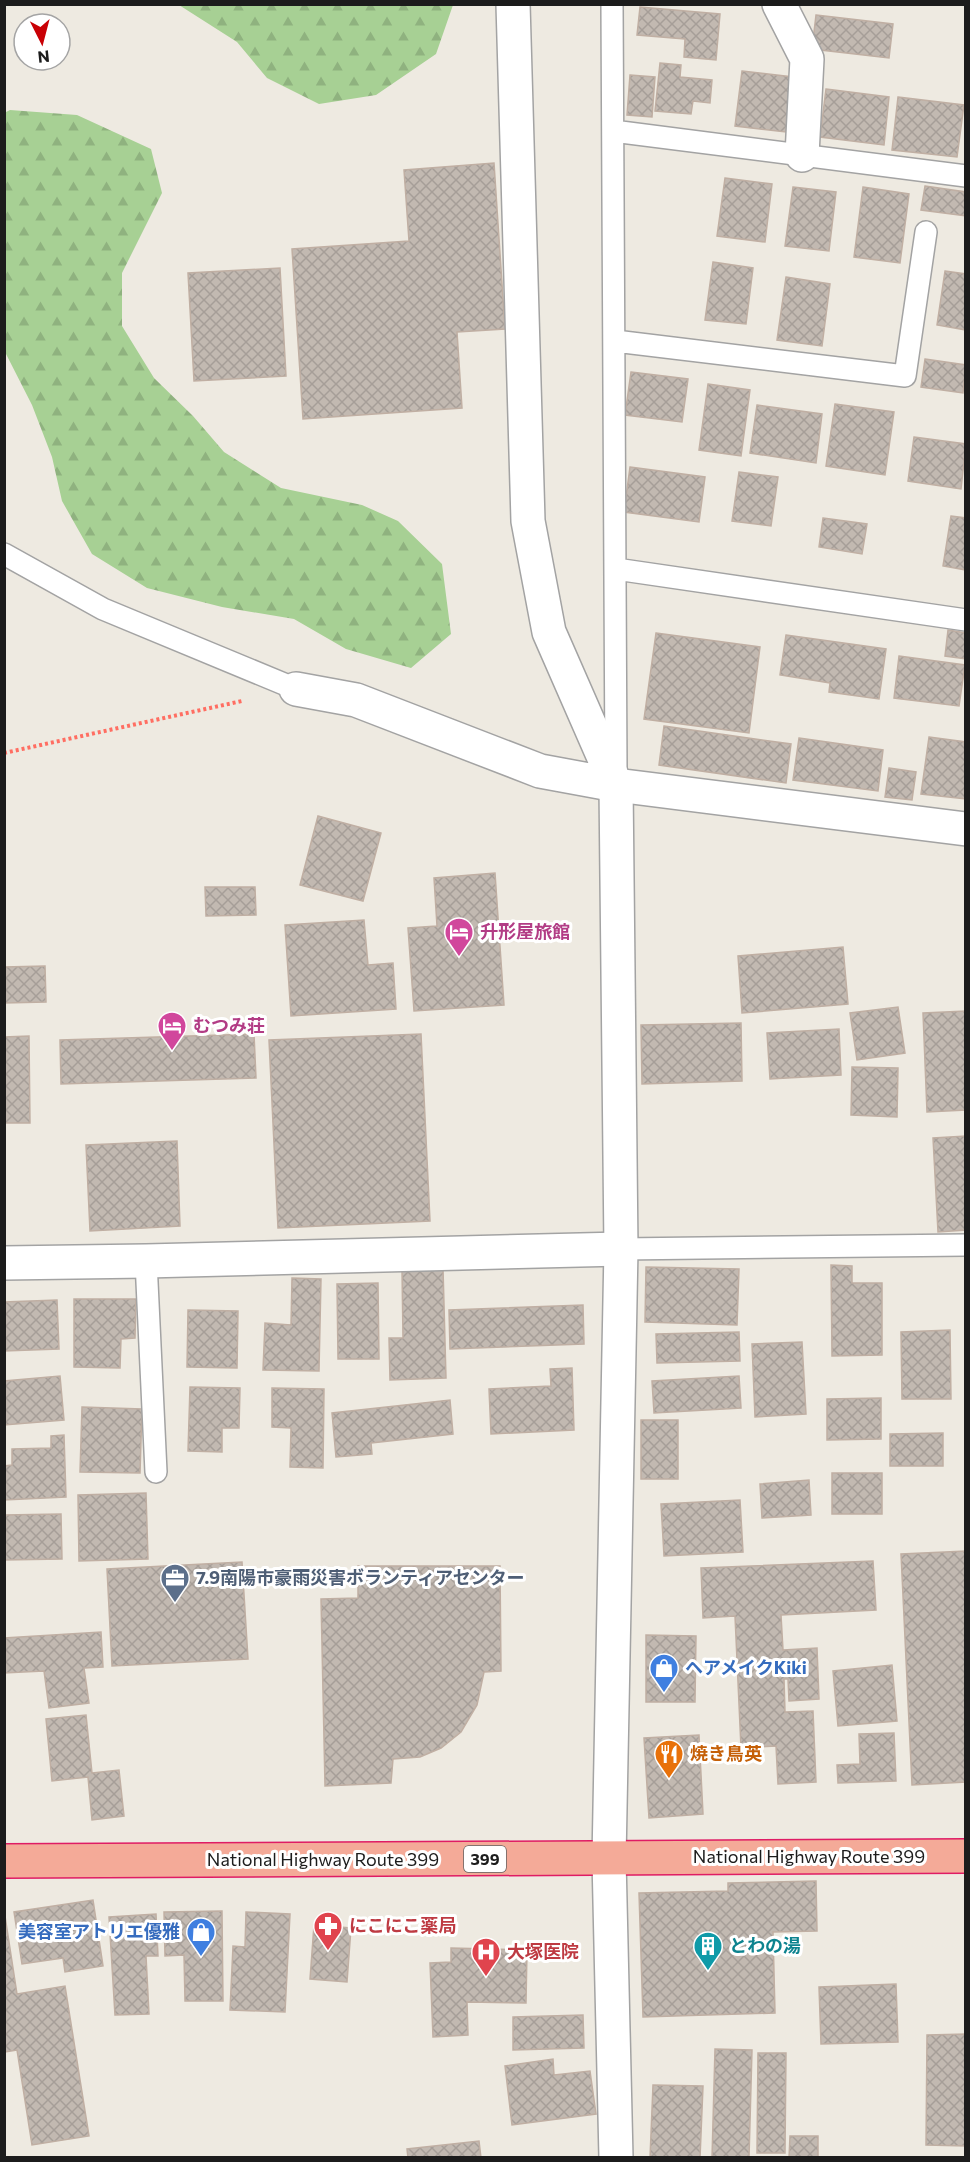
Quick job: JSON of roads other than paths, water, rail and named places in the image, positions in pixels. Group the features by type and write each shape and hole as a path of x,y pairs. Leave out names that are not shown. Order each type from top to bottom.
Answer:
{"highway":[{"name":"National Highway Route 399","path":"4,1861 966,1856"}],"street":[{"path":"513,4 528,521 549,632 616,785 621,1249 609,1859 616,2157"},
{"path":"779,4 807,59 802,155"},
{"path":"296,689 356,700 540,771 616,785 966,829"},
{"path":"4,1263 621,1249"}],"lane":[{"path":"612,4 616,785"},
{"path":"613,131 966,176"},
{"path":"615,341 905,376 926,231"},
{"path":"4,554 103,609 296,689"},
{"path":"616,569 966,620"},
{"path":"621,1249 966,1245"},
{"path":"146,1261 156,1472"}],"place":[{"name":"升形屋旅館","path":"459,958"},
{"name":"むつみ荘","path":"172,1052"},
{"name":"7.9南陽市豪雨災害ボランティアセンター","path":"175,1604"},
{"name":"ヘアメイクKiki","path":"664,1694"},
{"name":"焼き鳥英","path":"669,1780"},
{"name":"にこにこ薬局","path":"328,1952"},
{"name":"美容室アトリエ優雅","path":"201,1958"},
{"name":"とわの湯","path":"708,1972"},
{"name":"大塚医院","path":"486,1978"}]}
